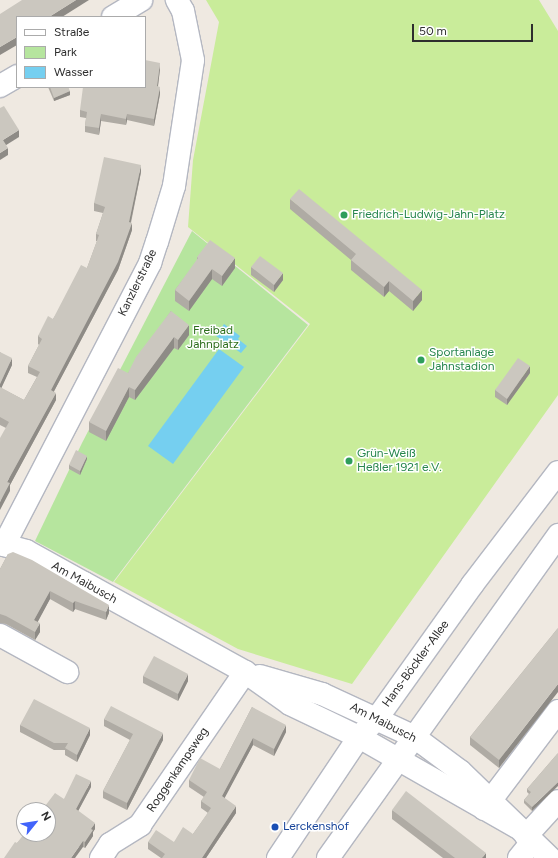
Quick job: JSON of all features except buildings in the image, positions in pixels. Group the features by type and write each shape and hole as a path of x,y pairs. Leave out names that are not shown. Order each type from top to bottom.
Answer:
{"street":[{"path":"115,16 141,0"},
{"name":"Kanzlerstraße","path":"2,545 146,270 157,242 174,186 193,60 183,11 177,0"},
{"path":"0,86 16,77"},
{"name":"Hans-Böckler-Allee","path":"278,858 359,737 378,717 472,585 558,472"},
{"path":"328,858 396,759 558,535"},
{"name":"Am Maibusch","path":"2,545 26,551 245,672 290,704 359,737 396,759 488,804"},
{"path":"0,635 67,672"},
{"name":"Am Maibusch","path":"245,672 322,694 378,717 413,736 488,804 524,841 550,858"},
{"name":"Roggenkampsweg","path":"101,858 110,844 140,826 245,672"},
{"path":"488,804 558,711"},
{"path":"524,841 558,801"}],"green space":[{"name":"Sportanlage Jahnstadion","path":"206,0 539,0 558,31 558,395 352,684 238,649 114,582 310,324 188,227 193,160 219,22"},
{"name":"Freibad Jahnplatz","path":"192,231 308,325 113,582 35,541 82,443"}],"water":[{"path":"224,324 240,336 238,339 247,346 241,353 216,336"},
{"path":"219,349 244,367 173,464 148,446"}],"place":[{"name":"Friedrich-Ludwig-Jahn-Platz","path":"344,215"},
{"name":"Sportanlage Jahnstadion","path":"421,360"},
{"name":"Grün-Weiß Heßler 1921 e.V.","path":"349,461"},
{"name":"Lerckenshof","path":"275,827"}]}
